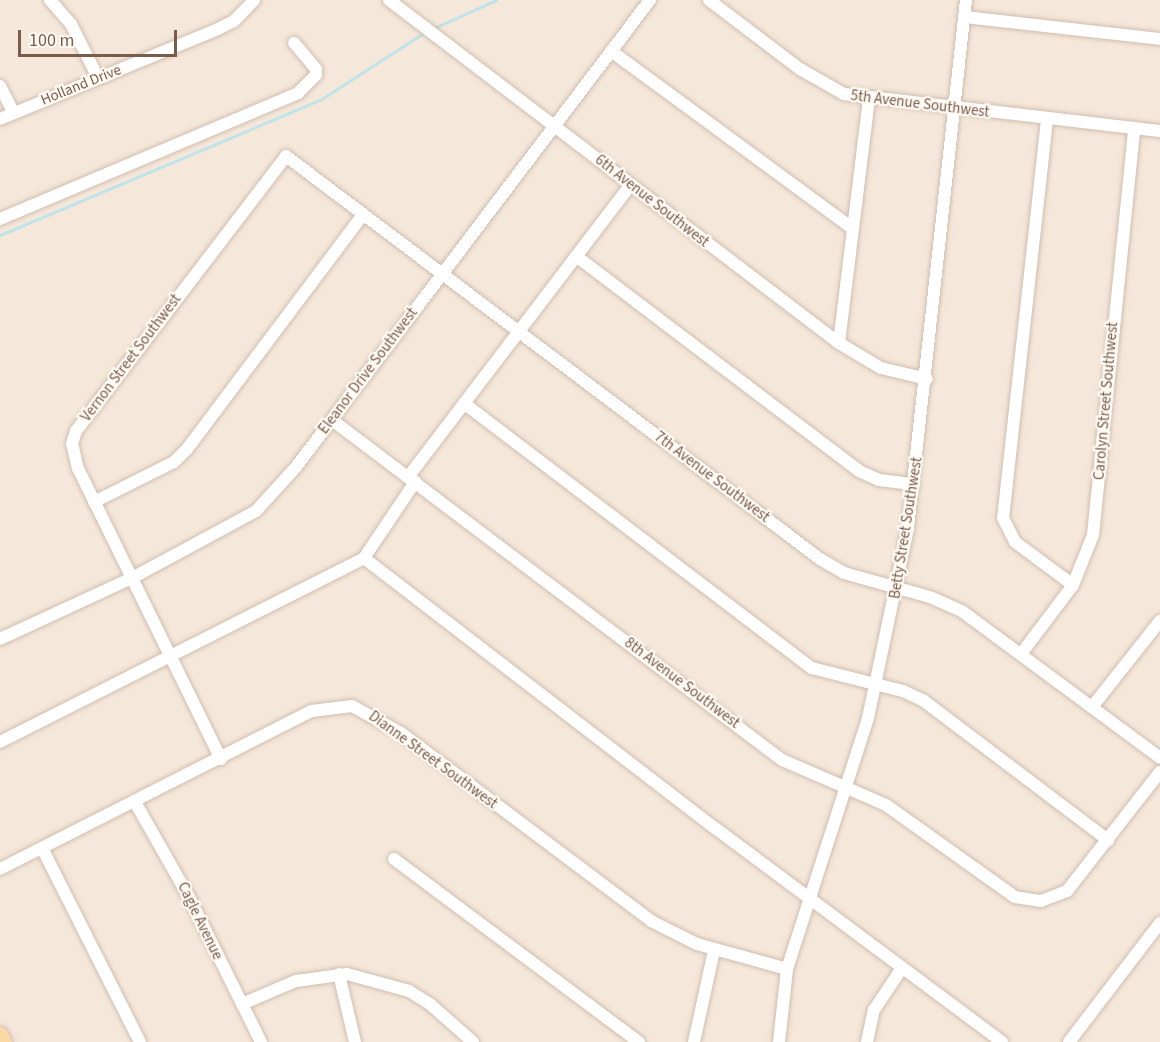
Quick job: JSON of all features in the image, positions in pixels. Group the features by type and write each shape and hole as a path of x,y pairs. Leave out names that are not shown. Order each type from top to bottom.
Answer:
{"main road":[{"path":"0,1034 4,1042"}],"street":[{"path":"50,0 71,24 98,78"},
{"name":"Holland Drive","path":"0,119 218,29 234,21 254,0"},
{"name":"6th Avenue Southwest","path":"389,0 839,343 881,368 927,379"},
{"name":"Eleanor Drive Southwest","path":"0,639 132,578 256,511 332,420 650,0"},
{"name":"5th Avenue Southwest","path":"709,0 821,84 869,100 1160,131"},
{"name":"Betty Street Southwest","path":"778,1042 787,969 807,896 845,788 876,685 897,589 914,484 927,379 966,0"},
{"path":"964,17 1160,39"},
{"path":"0,219 298,93 316,75 316,69 294,43"},
{"path":"611,51 853,229"},
{"path":"0,86 14,113"},
{"path":"839,343 869,100"},
{"path":"1047,120 1003,518 1015,542 1073,585"},
{"name":"Carolyn Street Southwest","path":"1022,654 1073,585 1094,528 1134,128"},
{"name":"7th Avenue Southwest","path":"286,156 820,559 844,573 930,597 963,612 1160,758"},
{"name":"Vernon Street Southwest","path":"221,759 73,457 76,431 286,156"},
{"path":"0,742 364,558 412,480 465,404 631,184"},
{"path":"94,502 174,462 187,449 363,215"},
{"path":"576,256 859,471 879,480 914,484"},
{"path":"465,404 812,668 924,701 1108,840 1160,772"},
{"name":"8th Avenue Southwest","path":"332,420 782,760 898,812 1015,897 1028,900 1054,898 1077,882 1108,840"},
{"path":"364,558 1002,1042"},
{"path":"1092,707 1160,621"},
{"name":"Dianne Street Southwest","path":"0,869 312,711 352,705 367,711 642,915 673,934 714,950 787,969"},
{"name":"Cagle Avenue","path":"135,802 189,897 261,1042"},
{"path":"42,848 140,1042"},
{"path":"394,860 639,1042"},
{"path":"1069,1042 1160,923"},
{"path":"694,1042 714,950"},
{"path":"867,1042 874,1010 902,968"},
{"path":"242,1004 282,985 339,974 373,979 409,992 431,1005 473,1042"},
{"path":"339,974 355,1042"}],"shaded area":[{"path":"0,0 1160,0 1160,1042 0,1042"}],"waterway":[{"path":"434,28 496,0"},
{"path":"0,235 320,100 425,32"}]}
